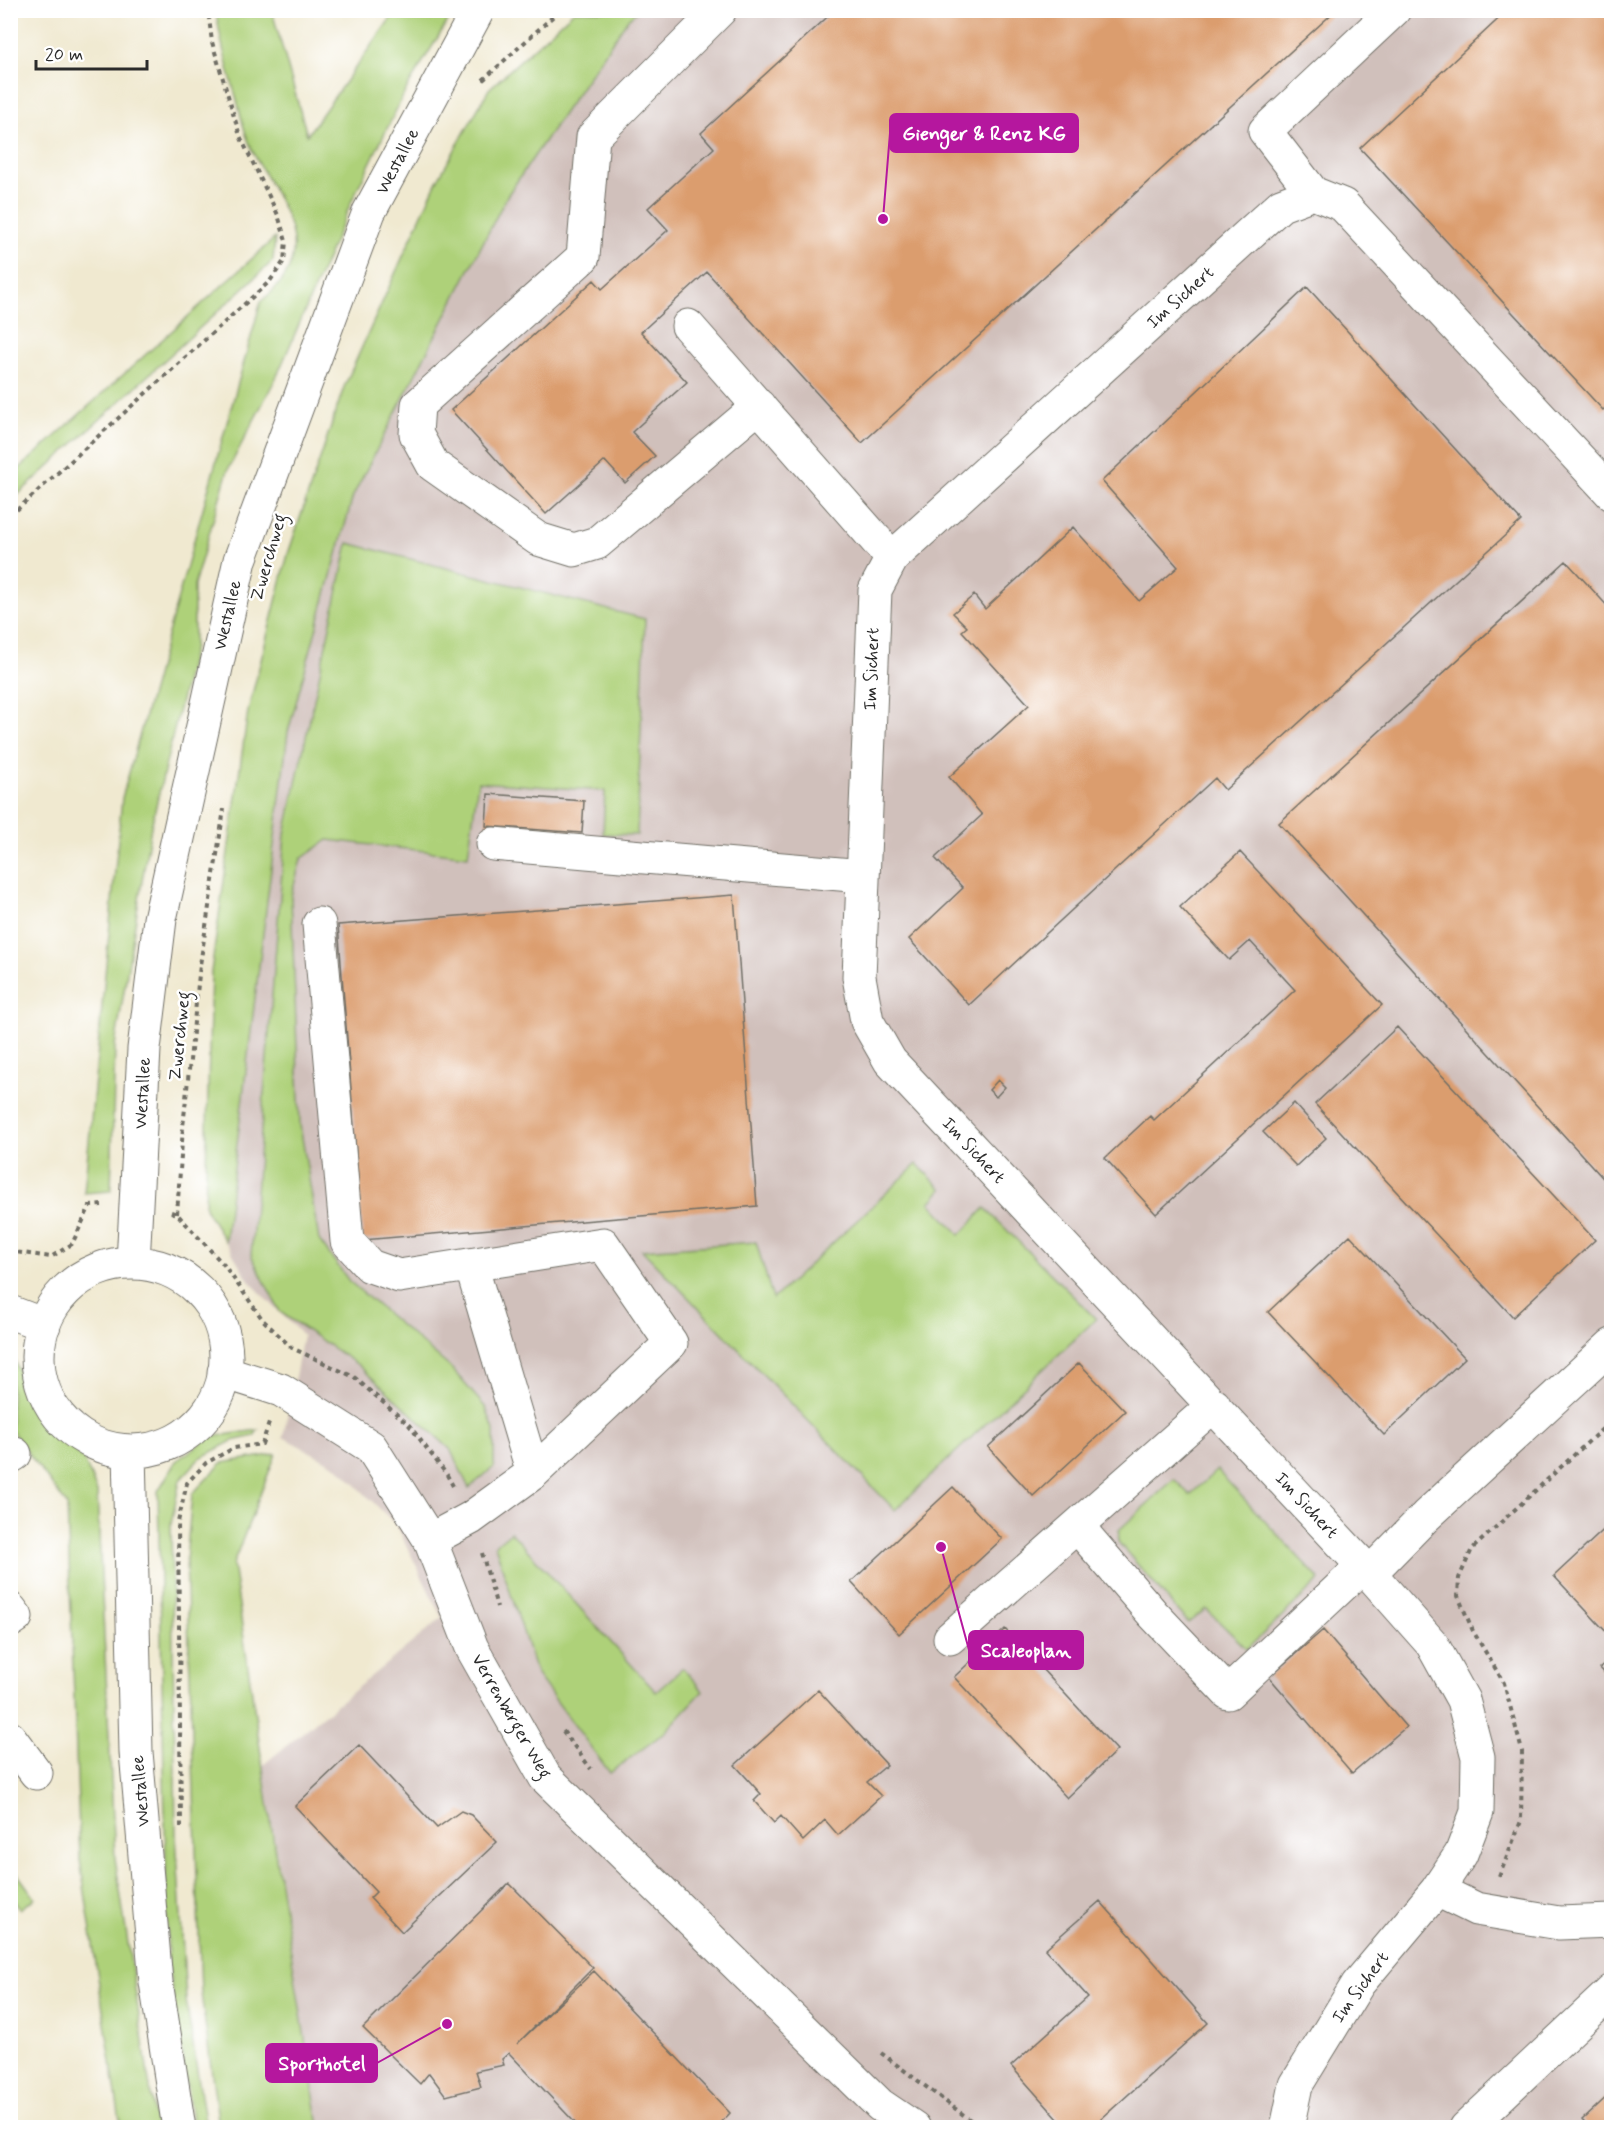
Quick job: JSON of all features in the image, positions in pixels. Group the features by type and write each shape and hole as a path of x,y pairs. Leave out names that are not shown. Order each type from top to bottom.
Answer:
{"street":[{"name":"Westallee","path":"133,1263 144,1049 160,919 240,560 369,212 478,10"},
{"path":"720,10 593,137 583,257 418,405 416,434 433,465 538,539 574,550 597,543 759,406"},
{"path":"1394,10 1265,131 1313,193 1344,205 1611,494"},
{"name":"Im Sichert","path":"1287,2127 1296,2085 1358,1984 1437,1890 1461,1854 1478,1812 1478,1757 1463,1700 1432,1644 1366,1569 890,1061 867,1021 859,977 874,590 892,558 1281,205 1313,193"},
{"path":"688,326 892,558"},
{"path":"493,844 863,876"},
{"path":"319,924 347,1241 370,1266 399,1276 603,1244 672,1343 533,1473 471,1518 430,1540"},
{"path":"121,1263 133,1263 152,1264 182,1276 206,1297 221,1325 227,1355 222,1385 209,1412 187,1434 160,1447 129,1451 100,1446 73,1431 53,1408 40,1378 38,1347 47,1316 65,1290 91,1272 121,1263"},
{"path":"471,1265 533,1473"},
{"path":"10,1312 44,1325"},
{"path":"1077,1526 1153,1614 1228,1692 1426,1516 1611,1345"},
{"name":"Verrenberger Weg","path":"224,1372 281,1390 371,1447 430,1540 472,1648 544,1777 879,2105 914,2127"},
{"path":"950,1638 1214,1405"},
{"name":"Westallee","path":"129,1451 136,1752 156,1982 179,2127"},
{"path":"10,1609 16,1617 10,1621"},
{"path":"10,1738 36,1773"},
{"path":"1437,1890 1476,1908 1559,1923 1611,1921"},
{"path":"1466,2127 1611,1991"}],"path":[{"path":"10,516 270,281 284,261 285,241 278,215 240,136 212,42 208,10"},
{"path":"482,81 560,10"},
{"name":"Zwerchweg","path":"177,1214 183,1127 200,965 225,803"},
{"path":"10,1248 15,1252 51,1257 72,1244 90,1206 135,1203 177,1214 224,1265 263,1320 292,1348 354,1377 409,1425 447,1475 471,1518 500,1615"},
{"path":"181,1837 178,1522 187,1483 206,1463 234,1448 262,1444 281,1390 292,1348"},
{"path":"1476,1908 1501,1875 1521,1821 1522,1751 1504,1683 1473,1631 1458,1596 1459,1578 1472,1549 1611,1420"},
{"path":"559,1725 594,1773"},
{"path":"879,2051 981,2127"}],"shaded area":[{"path":"637,11 1611,11 1611,2127 319,2127 263,1765 442,1618 397,1526 338,1467 283,1437 303,1336 250,1282 225,1241 288,732 353,496 507,196 628,19"}],"green space":[{"path":"216,11 272,11 307,135 396,11 454,11 408,86 353,198 277,376 228,470 194,585 194,646 151,827 115,1046 111,1191 84,1193 122,798 261,301 281,281 291,261 293,242 289,222 246,135 225,56"},
{"path":"574,11 637,11 628,19 507,196 353,496 288,732 225,1241 205,1208 211,972 248,711 288,554 344,387 436,183 489,89"},
{"path":"275,238 273,261 11,501 11,476"},
{"path":"348,543 645,619 637,835 603,834 605,791 478,782 468,856 328,840 301,859 291,896 300,1125 319,1240 349,1281 452,1369 486,1408 494,1430 494,1467 469,1488 450,1449 358,1365 280,1312 251,1255 285,834"},
{"path":"917,1164 942,1189 930,1203 960,1235 985,1208 1096,1319 895,1510 642,1250 756,1242 773,1299"},
{"path":"11,1355 35,1413 84,1459 97,1492 115,1858 156,2127 121,2127 80,1860 67,1505 11,1430"},
{"path":"258,1430 254,1436 232,1441 200,1458 180,1480 171,1524 176,1835 186,2000 206,2127 193,2127 168,1964 158,1491 176,1461 210,1437"},
{"path":"276,1454 233,1564 277,1864 319,2127 219,2127 201,1993 186,1560 192,1494 222,1463"},
{"path":"1217,1470 1320,1580 1247,1649 1206,1609 1188,1623 1118,1542 1119,1530 1174,1479 1190,1495"},
{"path":"511,1532 656,1692 683,1668 703,1691 665,1732 610,1773 537,1675 495,1545"},
{"path":"11,1865 35,1898 20,1909 11,1897"}],"building":[{"path":"835,10 1336,10 862,443 707,272 641,332 687,382 632,432 655,456 625,483 605,461 546,514 451,410 594,280 602,289 668,230 648,208 714,148 701,133"},
{"path":"1508,10 1612,10 1612,402 1603,410 1360,148"},
{"path":"1307,287 1521,521 1225,790 1215,778 969,1005 909,939 963,888 935,858 982,815 949,777 1029,705 962,631 967,627 953,613 974,595 985,609 1073,527 1139,601 1178,567 1102,481"},
{"path":"1566,561 1612,611 1612,1188 1279,823"},
{"path":"488,794 584,801 582,833 486,826"},
{"path":"1240,852 1382,1005 1156,1214 1105,1158 1150,1116 1154,1120 1295,990 1250,941 1229,960 1180,907"},
{"path":"734,895 757,1206 363,1240 338,925"},
{"path":"1397,1027 1595,1240 1513,1317 1315,1104"},
{"path":"998,1080 1005,1087 996,1097 989,1090"},
{"path":"1294,1103 1326,1138 1296,1166 1263,1132"},
{"path":"1350,1235 1465,1358 1384,1435 1268,1312"},
{"path":"1079,1363 1125,1411 1033,1496 988,1447"},
{"path":"953,1487 1002,1539 899,1634 851,1582"},
{"path":"1612,1522 1612,1638 1554,1576"},
{"path":"1005,1629 1117,1750 1067,1798 954,1677"},
{"path":"1323,1630 1406,1727 1352,1773 1269,1677"},
{"path":"1612,1658 1612,1681 1600,1668"},
{"path":"818,1690 887,1765 867,1782 881,1796 838,1835 825,1820 803,1841 781,1816 774,1823 754,1801 761,1794 735,1765"},
{"path":"359,1745 437,1828 461,1811 471,1815 497,1842 402,1932 370,1898 376,1892 295,1806"},
{"path":"509,1883 593,1968 517,2044 594,1971 730,2113 716,2128 580,2128 509,2053 502,2059 504,2065 476,2071 481,2087 446,2096 429,2073 420,2084 363,2028"},
{"path":"1100,1901 1208,2023 1091,2128 1066,2128 1011,2066 1088,1997 1045,1949"},
{"path":"1612,2092 1612,2128 1589,2128 1582,2120"}],"place":[{"name":"Gienger & Renz KG","path":"883,219"},
{"name":"Scaleoplan","path":"941,1547"},
{"name":"Sporthotel","path":"447,2024"}]}
